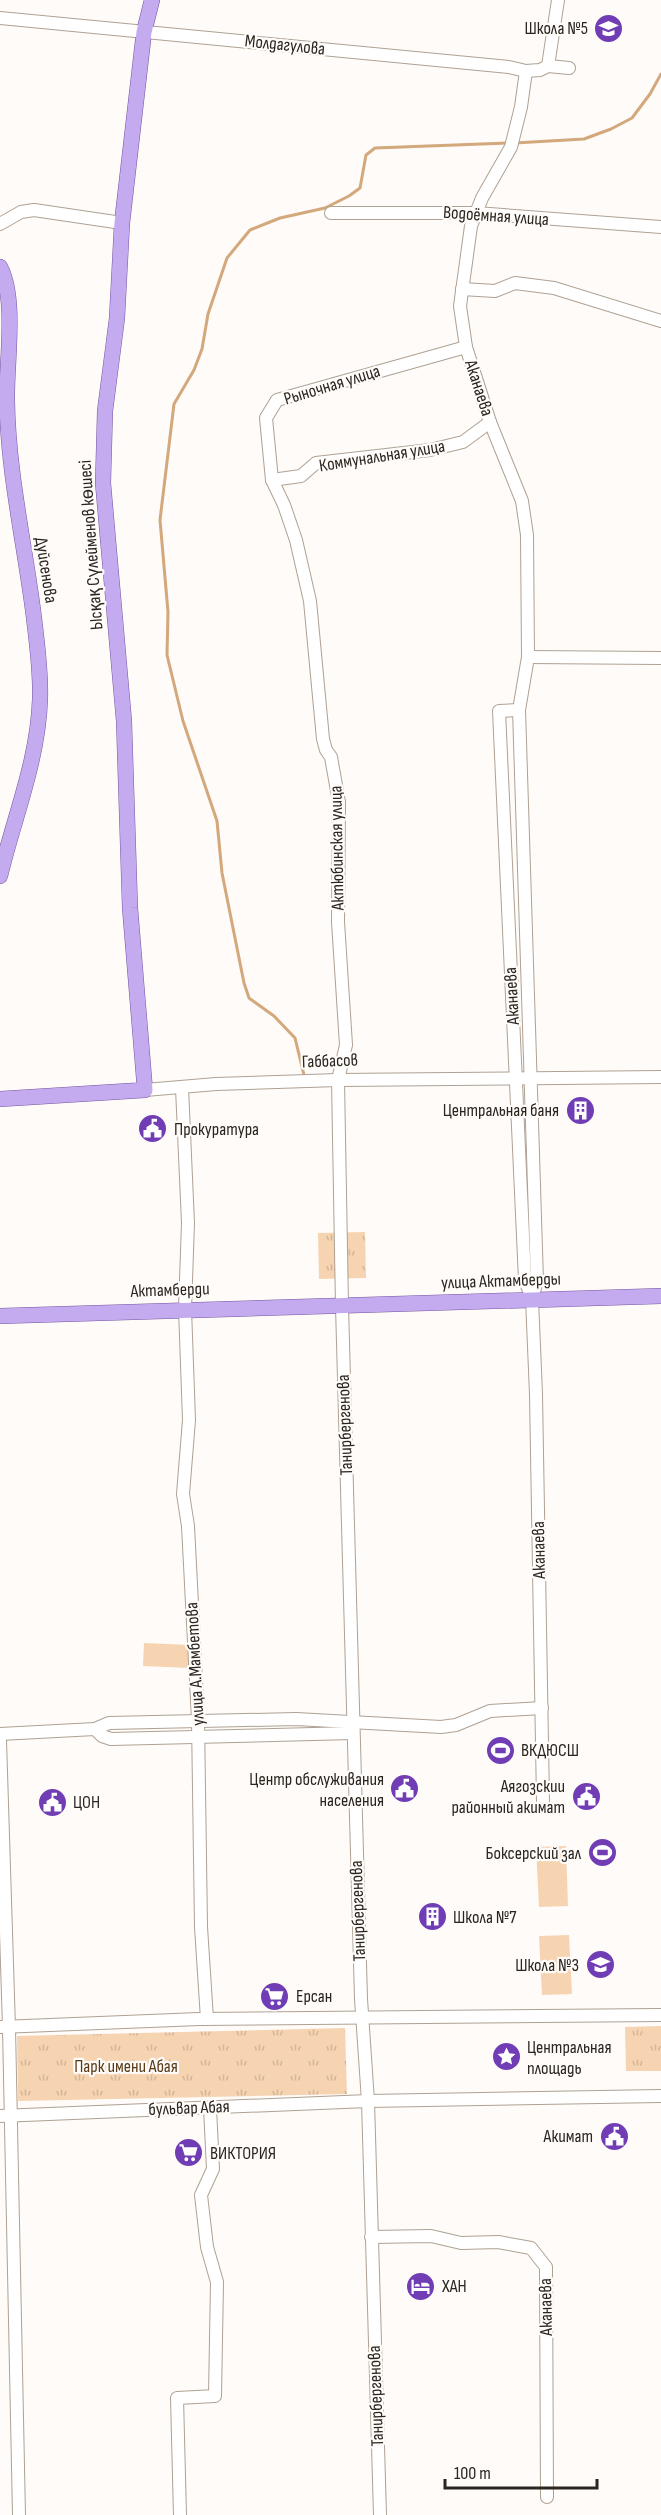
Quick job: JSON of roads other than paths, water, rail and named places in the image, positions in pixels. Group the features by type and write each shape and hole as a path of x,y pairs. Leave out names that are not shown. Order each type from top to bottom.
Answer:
{"main road":[{"name":"Ысқақ Сүлейменов көшесі","path":"145,1090 130,908 123,721 103,483 105,411 117,318 122,223 144,32 152,0"},
{"name":"Дуйсенова","path":"0,267 8,289 9,448 34,622 40,690 35,744 27,784 0,876"},
{"name":"Габбасов","path":"0,1099 145,1090"},
{"name":"улица Актамберды","path":"342,1306 661,1296"},
{"name":"Актамберди","path":"0,1316 342,1306"}],"street":[{"path":"548,66 558,0"},
{"name":"Молдагулова","path":"0,18 509,67 526,71 540,70 548,66 569,68"},
{"name":"Аканаева","path":"526,71 512,142 495,172 471,226 460,306 466,347 490,422 522,501 527,535 528,657 519,710 537,1281 532,1299"},
{"path":"0,224 21,212 33,210 122,223"},
{"name":"Водоёмная улица","path":"331,213 477,213 661,227"},
{"path":"462,289 495,291 514,284 554,288 661,321"},
{"name":"Рыночная улица","path":"272,480 266,418 277,400 466,347"},
{"name":"Коммунальная улица","path":"272,480 301,476 316,463 430,450 463,442 490,422"},
{"name":"Актюбинская улица","path":"272,480 284,505 296,540 310,601 323,739 326,750 332,757 339,802 339,922 346,1045 338,1080 342,1306"},
{"path":"528,657 661,658"},
{"name":"Аканаева","path":"519,710 499,711 525,1280 532,1299 536,1394 543,1802"},
{"name":"Габбасов","path":"145,1090 216,1084 457,1077 516,1080 661,1077"},
{"name":"улица А.Мамбетова","path":"182,1088 188,1224 185,1309 189,1420 183,1494 188,1526 198,1720 201,1927 207,2019"},
{"name":"Танирбергенова","path":"342,1306 361,1999 368,2102 380,2515"},
{"path":"95,1730 111,1739 353,1727 441,1727 456,1725 490,1711 542,1708"},
{"path":"0,1734 95,1730 109,1723 198,1720 296,1719 353,1727"},
{"path":"0,1740 5,2116 19,2515"},
{"path":"4,2028 207,2019 661,2014"},
{"name":"бульвар Абая","path":"5,2116 368,2102 661,2096"},
{"path":"180,2515 177,2398 215,2396 217,2282 207,2247 201,2195 213,2169 210,2108"},
{"name":"Аканаева","path":"371,2237 431,2236 461,2243 498,2242 531,2248 538,2255 546,2267 547,2497"}],"waterway":[{"path":"515,143 584,139 611,129 632,118 650,94 661,74"},
{"path":"304,1075 295,1038 274,1016 249,998 244,983 222,873 217,821 183,721 167,655 168,612 160,520 174,404 194,370 202,349 208,314 227,258 250,230 280,218 325,208 349,196 360,188 366,155 375,148 508,143"}],"place":[{"name":"Школа №5","path":"609,28"},
{"name":"Центральная баня","path":"580,1110"},
{"name":"Прокуратура","path":"153,1129"},
{"name":"ВКДЮСШ","path":"500,1750"},
{"name":"Центр обслуживания населения","path":"405,1789"},
{"name":"Аягозскии районный акимат","path":"586,1796"},
{"name":"ЦОН","path":"52,1802"},
{"name":"Боксерский зал","path":"602,1853"},
{"name":"Школа №7","path":"432,1917"},
{"name":"Школа №3","path":"600,1965"},
{"name":"Ерсан","path":"275,1996"},
{"name":"Центральная площадь","path":"506,2057"},
{"name":"Акимат","path":"614,2136"},
{"name":"ВИКТОРИЯ","path":"189,2153"},
{"name":"ХАН","path":"421,2286"}],"park label":[{"name":"Парк имени Абая","path":"126,2066"}]}
